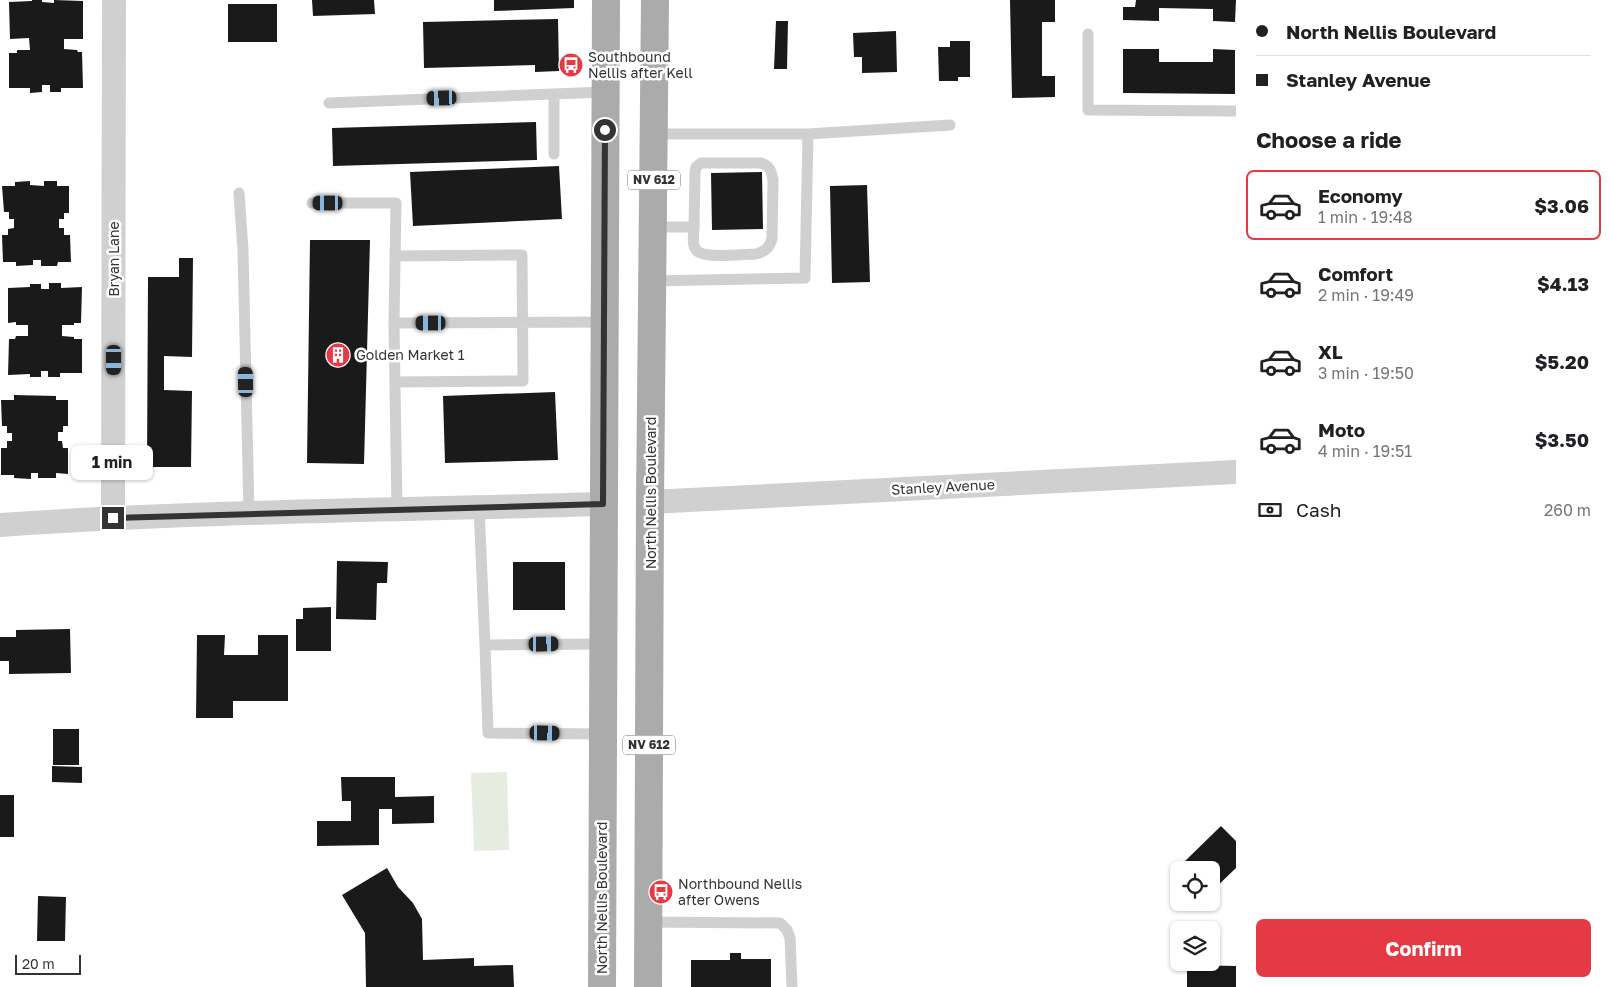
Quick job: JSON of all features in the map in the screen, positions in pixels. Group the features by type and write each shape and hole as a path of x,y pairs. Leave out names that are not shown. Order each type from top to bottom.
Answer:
{"main road":[{"name":"North Nellis Boulevard","path":"602,987 606,0"},
{"name":"North Nellis Boulevard","path":"648,987 655,0"}],"street":[{"name":"Bryan Lane","path":"113,518 114,0"},
{"name":"Stanley Avenue","path":"650,502 1236,472"},
{"path":"0,524 249,513 603,504"}],"lane":[{"path":"1088,34 1088,110 1236,112"},
{"path":"329,103 605,92"},
{"path":"554,94 554,154"},
{"path":"654,134 808,134 950,125"},
{"path":"653,280 805,278 808,134"},
{"path":"701,163 761,163 767,165 772,171 772,239 769,247 763,252 756,254 705,255 697,251 694,245 694,227 695,173 696,168 701,163"},
{"path":"240,193 249,513"},
{"path":"312,203 396,203 394,323 397,510"},
{"path":"653,227 694,227"},
{"path":"395,256 522,255 523,322 523,381 395,382"},
{"path":"394,323 604,322"},
{"path":"480,507 488,733 602,734"},
{"path":"485,645 602,644"},
{"path":"648,922 780,923 787,930 790,938 792,987"}],"shaded area":[{"path":"507,772 509,850 474,851 471,773"}],"building":[{"path":"32,0 54,3 54,0 83,1 83,39 64,39 64,49 82,52 83,88 61,88 61,92 50,92 50,85 42,85 42,92 30,93 30,88 9,88 9,53 17,53 17,50 30,50 29,38 10,39 9,2"},
{"path":"312,0 374,0 375,14 313,16"},
{"path":"494,0 574,0 574,8 494,11"},
{"path":"1010,0 1055,0 1055,22 1042,22 1042,76 1055,76 1055,97 1012,98"},
{"path":"1136,0 1236,0 1235,22 1213,21 1213,9 1159,8 1159,21 1123,20 1123,7 1135,7"},
{"path":"228,4 277,4 277,42 228,42"},
{"path":"558,19 559,71 535,72 535,65 424,68 423,22"},
{"path":"776,21 788,21 787,69 774,69"},
{"path":"896,31 897,72 862,73 862,57 854,57 853,33"},
{"path":"950,41 970,41 970,77 958,77 958,81 939,81 938,47 950,47"},
{"path":"1123,49 1159,49 1159,62 1213,62 1213,49 1235,50 1235,94 1123,93"},
{"path":"536,122 537,160 333,166 332,128"},
{"path":"559,166 562,219 413,226 410,172"},
{"path":"762,172 763,229 712,230 711,173"},
{"path":"30,181 30,185 44,186 44,181 57,181 57,186 69,186 69,213 64,213 64,219 59,219 59,228 64,228 64,235 70,235 71,262 58,262 57,266 41,266 41,260 33,260 33,265 16,266 16,262 3,262 2,235 8,235 8,229 14,228 14,219 9,219 9,212 4,212 2,186 15,186 15,182"},
{"path":"867,185 870,282 832,283 830,186"},
{"path":"310,240 370,240 364,464 307,463"},
{"path":"179,258 193,258 192,357 164,356 164,390 192,391 191,467 147,467 148,277 179,277"},
{"path":"49,283 61,283 61,288 82,287 81,323 62,325 62,336 82,339 82,373 60,373 60,377 48,377 48,371 41,371 41,377 30,377 30,374 8,375 9,339 15,339 16,336 28,336 28,325 16,325 16,322 8,323 8,288 30,287 30,284 41,284 41,289 49,289"},
{"path":"555,392 558,460 445,463 443,396"},
{"path":"14,395 56,396 56,400 68,400 68,426 63,426 63,432 58,432 58,441 62,441 63,448 68,448 68,474 56,473 56,478 38,478 38,473 31,473 31,479 14,478 14,475 1,475 1,448 7,448 7,441 12,441 12,433 7,433 7,426 2,426 1,400 14,400"},
{"path":"337,561 388,562 387,583 377,583 376,620 336,619"},
{"path":"513,562 565,562 565,610 513,610"},
{"path":"331,607 331,651 296,651 296,619 303,619 303,608"},
{"path":"70,629 71,673 9,674 9,661 0,661 0,637 16,637 16,630"},
{"path":"197,635 225,635 224,655 258,655 258,635 288,635 288,701 233,701 233,718 196,718"},
{"path":"53,729 79,729 79,765 53,765"},
{"path":"52,766 82,767 82,783 52,782"},
{"path":"341,777 395,777 395,797 434,796 434,823 392,824 392,809 379,809 379,845 317,846 317,821 351,821 351,801 342,801"},
{"path":"0,795 14,795 14,837 0,837"},
{"path":"1221,826 1236,841 1236,868 1220,883 1220,861 1185,861"},
{"path":"387,868 398,887 413,903 422,919 423,960 474,958 474,966 513,965 514,987 366,987 365,933 342,895"},
{"path":"38,896 66,897 65,941 37,941"},
{"path":"730,953 741,953 741,959 771,959 771,987 691,987 691,960 730,960"},
{"path":"1220,966 1236,966 1236,987 1187,987 1187,971 1220,971"}],"place":[{"name":"Southbound Nellis after Kell","path":"571,65"},
{"name":"Golden Market 1","path":"338,355"},
{"name":"Northbound Nellis after Owens","path":"661,892"}],"route":[{"path":"113,518 603,504 605,130"}]}
